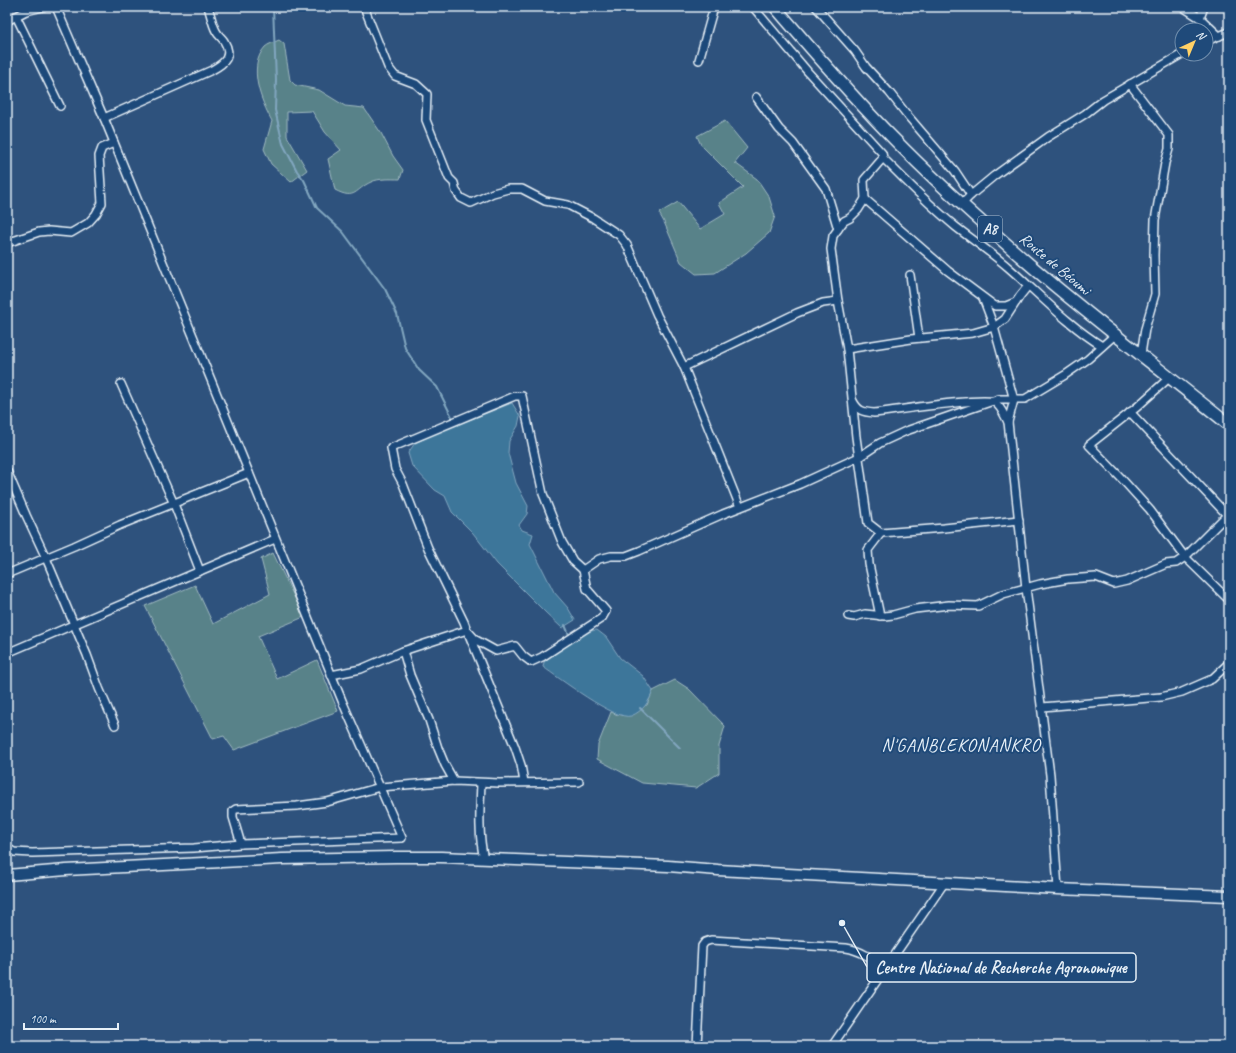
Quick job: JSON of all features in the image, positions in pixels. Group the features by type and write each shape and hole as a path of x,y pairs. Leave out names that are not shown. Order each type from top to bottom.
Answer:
{"main road":[{"name":"Route de Béoumi","path":"775,7 839,80 894,138 962,204 1013,250 1229,425"},
{"path":"7,875 66,870 282,858 426,857 668,866 1058,889 1229,896"}],"street":[{"path":"7,21 26,11 43,7"},
{"path":"7,848 14,852 32,853 194,848 241,844 402,838 331,676 104,118 56,7"},
{"path":"104,118 223,64 227,58 227,50 224,42 216,31 208,7"},
{"path":"364,7 388,67 395,76 416,84 427,94 426,120 450,178 461,198 471,203 493,193 508,189 522,189 545,201 568,205 593,218 619,235 626,246 657,315 684,367 740,507"},
{"path":"699,60 714,7"},
{"path":"753,7 808,72 909,184 956,226 1008,267 1074,326 1102,346"},
{"path":"816,7 955,171 971,195"},
{"path":"1183,7 1200,18 1219,36"},
{"path":"1200,18 1204,7"},
{"path":"16,16 60,106"},
{"path":"1214,38 1229,32"},
{"path":"962,204 971,195 1048,137 1085,114 1103,100 1174,59"},
{"path":"1130,84 1169,135 1169,149 1165,163 1155,220 1154,255 1156,294 1145,329 1141,354"},
{"path":"756,97 779,129 793,143 826,190 838,229"},
{"path":"7,243 39,232 49,231 71,234 88,223 96,214 102,203 99,156 102,148 114,143"},
{"path":"884,158 864,180 865,199 858,210 850,218 844,221 833,236 831,249 838,301 847,349 868,523 880,533 1018,520"},
{"path":"865,199 948,271 983,298 995,306 1006,306 1016,302"},
{"path":"910,274 919,338"},
{"path":"847,349 919,338 973,332 994,326 1005,319 1028,286"},
{"path":"983,298 994,326 1014,400 1008,422 1026,588 1050,775 1058,889"},
{"path":"684,367 797,313 823,303 838,301"},
{"path":"583,570 599,559 611,556 626,556 740,507 800,484 859,457 880,443 906,431 999,399 1025,399 1088,359 1116,334"},
{"path":"1170,377 1089,446 1150,510 1185,557 1229,600"},
{"path":"121,384 174,504 200,571"},
{"path":"467,630 476,640 496,651 515,646 522,656 531,662 542,657 602,618 606,611 587,589 583,570 573,561 562,542 543,494 522,396 515,396 391,448 394,469 403,484 428,548 464,622 467,630 515,747 521,765 524,782"},
{"path":"852,399 856,408 862,412 874,413 969,401 993,402 1001,409 1008,422"},
{"path":"848,616 854,617 865,614 880,616 894,615 914,609 949,605 978,606 1003,594 1068,579 1096,577 1114,584 1127,581 1166,564 1176,563 1185,557 1228,516 1130,412"},
{"path":"7,471 46,558 115,724"},
{"path":"7,574 120,525 249,473"},
{"path":"880,533 868,550 868,564 880,616"},
{"path":"7,653 275,539"},
{"path":"331,676 361,669 403,651 467,630"},
{"path":"403,651 410,675 429,720 438,748 454,781"},
{"path":"1042,707 1161,697 1212,679 1229,663"},
{"path":"241,844 233,817 233,811 236,809 297,806 327,802 380,787 454,781 481,783 579,782"},
{"path":"481,783 480,806 482,849 484,859"},
{"path":"832,1046 945,882"},
{"path":"697,1046 702,946 705,942 711,940 852,948 885,967"}],"green space":[{"path":"279,40 284,44 290,80 295,85 319,90 345,106 364,108 403,170 400,179 374,181 351,194 342,193 335,190 328,159 341,150 325,132 312,111 287,112 287,136 307,170 291,182 271,164 264,149 272,121 260,94 256,74 260,55 265,47"},
{"path":"725,121 747,148 735,163 757,179 769,197 775,216 769,233 746,253 715,273 696,274 681,262 659,213 678,202 700,229 725,214 719,203 743,187 701,145 697,136"},
{"path":"273,553 304,617 258,636 277,679 317,660 338,711 234,750 224,736 213,739 145,606 195,585 213,624 270,594 261,559"},
{"path":"675,680 689,689 725,726 719,746 719,773 696,788 642,783 597,759 598,745 611,712 618,715 647,705 653,691"}],"water":[{"path":"512,403 520,416 518,426 509,441 508,453 516,483 528,506 527,514 519,525 522,530 533,534 530,544 554,592 568,608 575,620 562,628 497,564 473,533 452,512 445,496 435,490 412,466 408,453 415,443 436,433"},
{"path":"597,630 606,637 620,658 643,676 653,691 645,706 639,712 631,716 623,716 600,705 543,667 544,662 576,638 590,631"}],"waterway":[{"path":"273,7 276,80 275,110 283,144 297,171 304,180 317,208 343,232 385,289 397,314 405,348 419,370 437,387 452,417"},
{"path":"565,625 570,637"},
{"path":"640,708 680,748"}],"place":[{"name":"Centre National de Recherche Agronomique","path":"842,923"}],"district":[{"name":"N'GANBLEKONANKRO","path":"961,745"}]}
